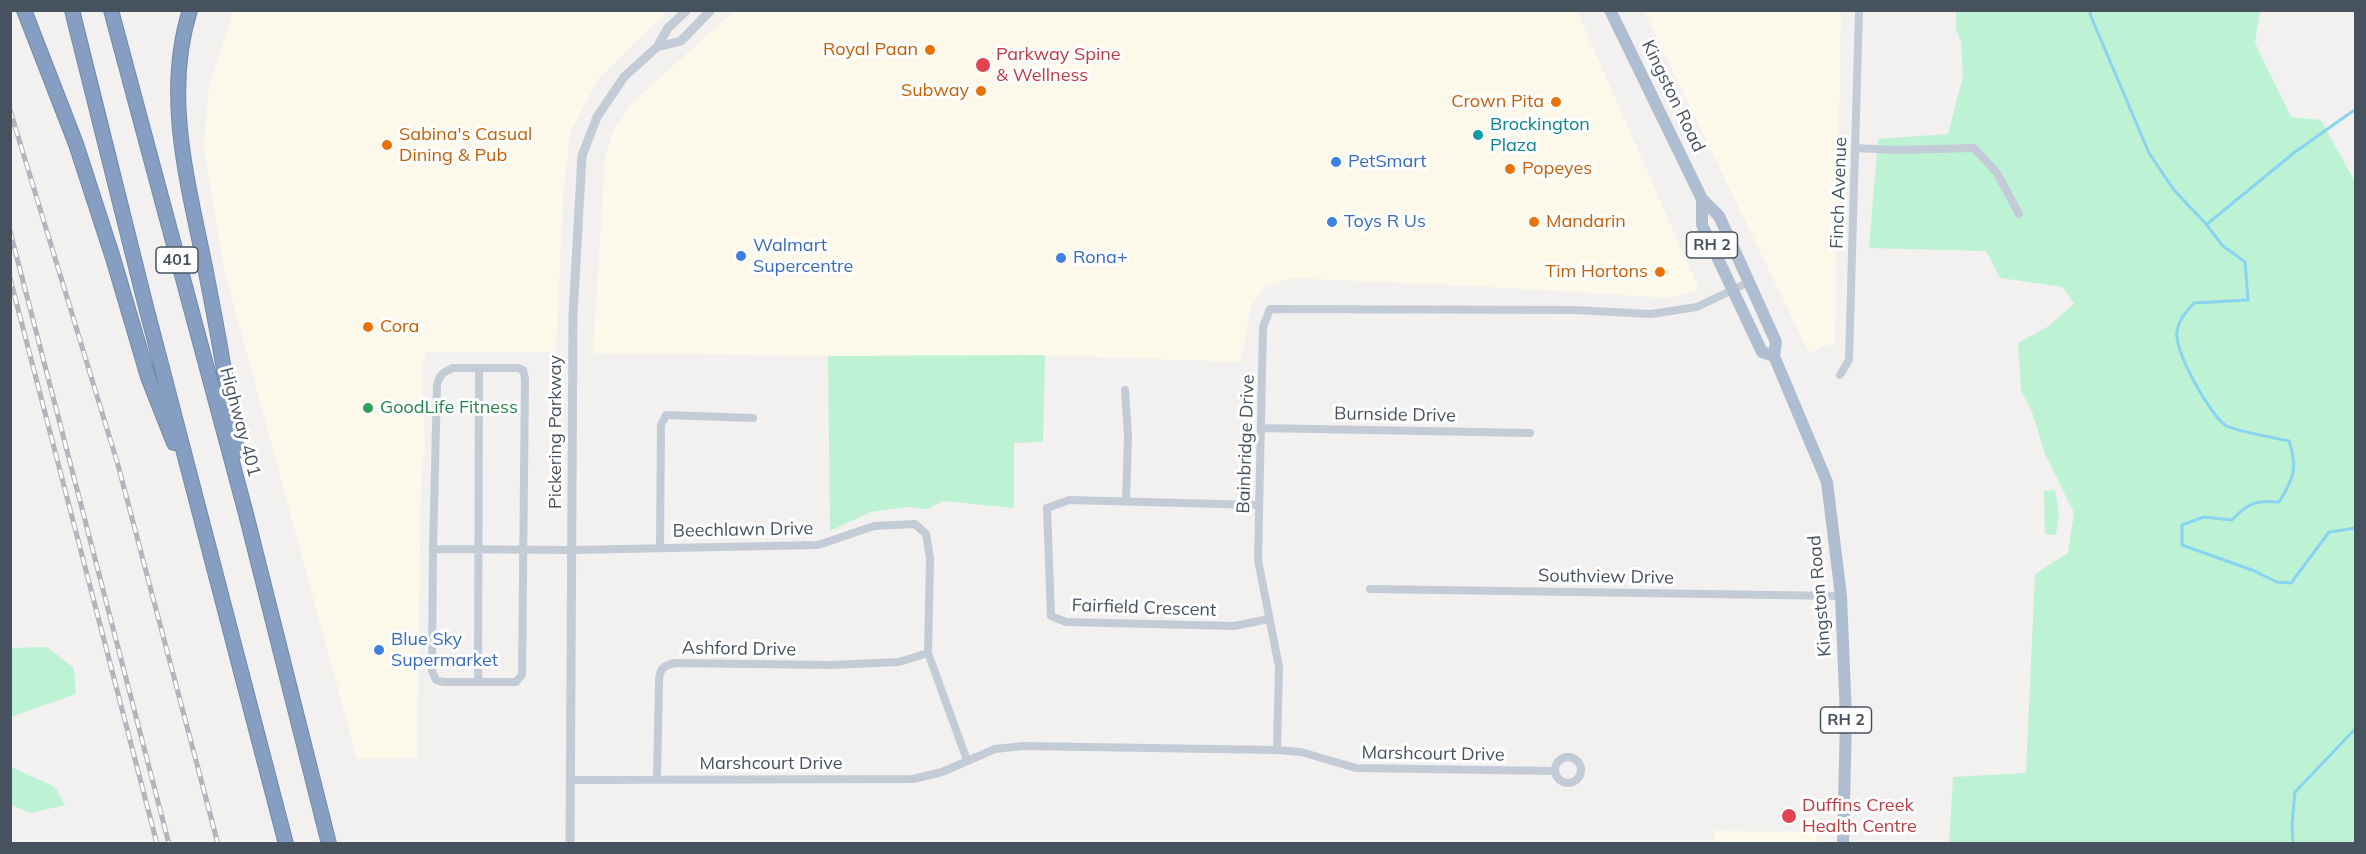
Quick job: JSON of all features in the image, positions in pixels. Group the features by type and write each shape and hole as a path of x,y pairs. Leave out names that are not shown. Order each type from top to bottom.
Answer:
{"highway":[{"path":"24,10 76,144 148,377 198,503"},
{"name":"401","path":"72,10 145,303 286,843"},
{"name":"Highway 401","path":"111,10 245,510 329,843"},
{"path":"190,10 178,66 178,111 184,161 225,373 245,510"}],"main road":[{"name":"Kingston Road","path":"1610,10 1702,199 1719,216 1776,342 1774,356 1827,482 1841,596 1846,718 1843,843"},
{"name":"Kingston Road","path":"1702,199 1702,225 1762,352 1774,356"}],"street":[{"name":"Pickering Parkway","path":"570,843 573,315 582,156 597,117 624,77 657,47 668,28 687,10"},
{"name":"Pickering Parkway","path":"657,47 681,41 711,10"},
{"name":"Finch Avenue","path":"1840,375 1849,360 1859,10"},
{"path":"1856,148 1897,150 1974,148 1997,173 2019,214"},
{"name":"Bainbridge Drive","path":"1277,750 1279,667 1258,560 1263,327 1270,309 1574,310 1651,314 1697,307 1749,282"},
{"path":"453,368 523,369 525,379 522,675 516,682 443,682 436,680 432,671 433,549 439,377 444,371 453,368"},
{"path":"478,682 479,368"},
{"path":"1125,390 1128,436 1125,500"},
{"path":"660,547 661,426 666,415 753,418"},
{"name":"Burnside Drive","path":"1261,428 1530,433"},
{"name":"Fairfield Crescent","path":"1258,505 1069,500 1047,508 1051,616 1066,622 1197,626 1234,626 1269,619"},
{"name":"Beechlawn Drive","path":"433,549 573,550 818,545 874,526 915,524 926,534 930,558 928,653 967,760"},
{"name":"Southview Drive","path":"1370,589 1841,596"},
{"name":"Ashford Drive","path":"657,779 659,681 660,670 664,665 675,663 831,665 899,662 928,653"},
{"path":"967,760 995,749 1023,746 1277,750"},
{"name":"Marshcourt Drive","path":"1277,750 1301,752 1356,768 1554,771"},
{"name":"Marshcourt Drive","path":"571,780 913,779 942,772 967,760"}],"shaded area":[{"path":"233,11 668,11 598,79 570,133 563,197 556,352 427,352 422,367 425,448 421,475 417,758 357,759 224,269 204,148 209,87"},
{"path":"734,11 1577,11 1699,289 1670,298 1293,278 1265,286 1250,308 1241,362 1045,355 828,356 593,353 605,158 613,132 632,103"},
{"path":"1644,11 1841,11 1835,342 1809,353"},
{"path":"1714,831 1817,832 1817,843 1714,843"}],"green space":[{"path":"1956,11 2260,11 2255,43 2291,117 2321,120 2355,182 2355,843 1949,843 1953,777 2026,773 2035,574 2068,553 2074,513 2045,454 2032,412 2021,391 2018,343 2049,326 2074,304 2063,287 2000,278 1986,251 1869,248 1878,139 1948,134 1963,76 1961,42 1956,30"},
{"path":"1045,355 1043,442 1014,443 1014,508 943,501 927,509 908,507 871,512 830,531 828,356"},
{"path":"2055,490 2059,513 2056,535 2045,534 2044,491"},
{"path":"47,647 74,668 76,694 11,717 11,648"},
{"path":"11,767 55,787 65,805 31,813 11,805"}],"waterway":[{"path":"2091,10 2090,14 2149,153 2174,190 2222,245 2245,262 2248,300 2194,303 2181,319 2177,331 2178,340 2187,366 2210,408 2225,425 2289,441 2293,459 2293,473 2279,502 2253,504 2232,520 2204,517 2182,525 2182,545 2252,570 2277,582 2291,583 2329,532 2356,528"},
{"path":"2207,224 2295,152 2353,111"},
{"path":"2293,844 2295,792 2356,728"}],"railway":[{"path":"10,110 118,465 218,844"},
{"path":"10,231 169,844"},
{"path":"10,278 157,844"}],"place":[{"name":"Royal Paan","path":"930,50"},
{"name":"Parkway Spine & Wellness","path":"983,65"},
{"name":"Subway","path":"981,91"},
{"name":"Crown Pita","path":"1556,102"},
{"name":"Brockington Plaza","path":"1478,135"},
{"name":"Sabina's Casual Dining & Pub","path":"387,145"},
{"name":"PetSmart","path":"1336,162"},
{"name":"Popeyes","path":"1510,169"},
{"name":"Toys R Us","path":"1332,222"},
{"name":"Mandarin","path":"1534,222"},
{"name":"Walmart Supercentre","path":"741,256"},
{"name":"Rona+","path":"1061,258"},
{"name":"Tim Hortons","path":"1660,272"},
{"name":"Cora","path":"368,327"},
{"name":"GoodLife Fitness","path":"368,408"},
{"name":"Blue Sky Supermarket","path":"379,650"},
{"name":"Duffins Creek Health Centre","path":"1789,816"}]}
